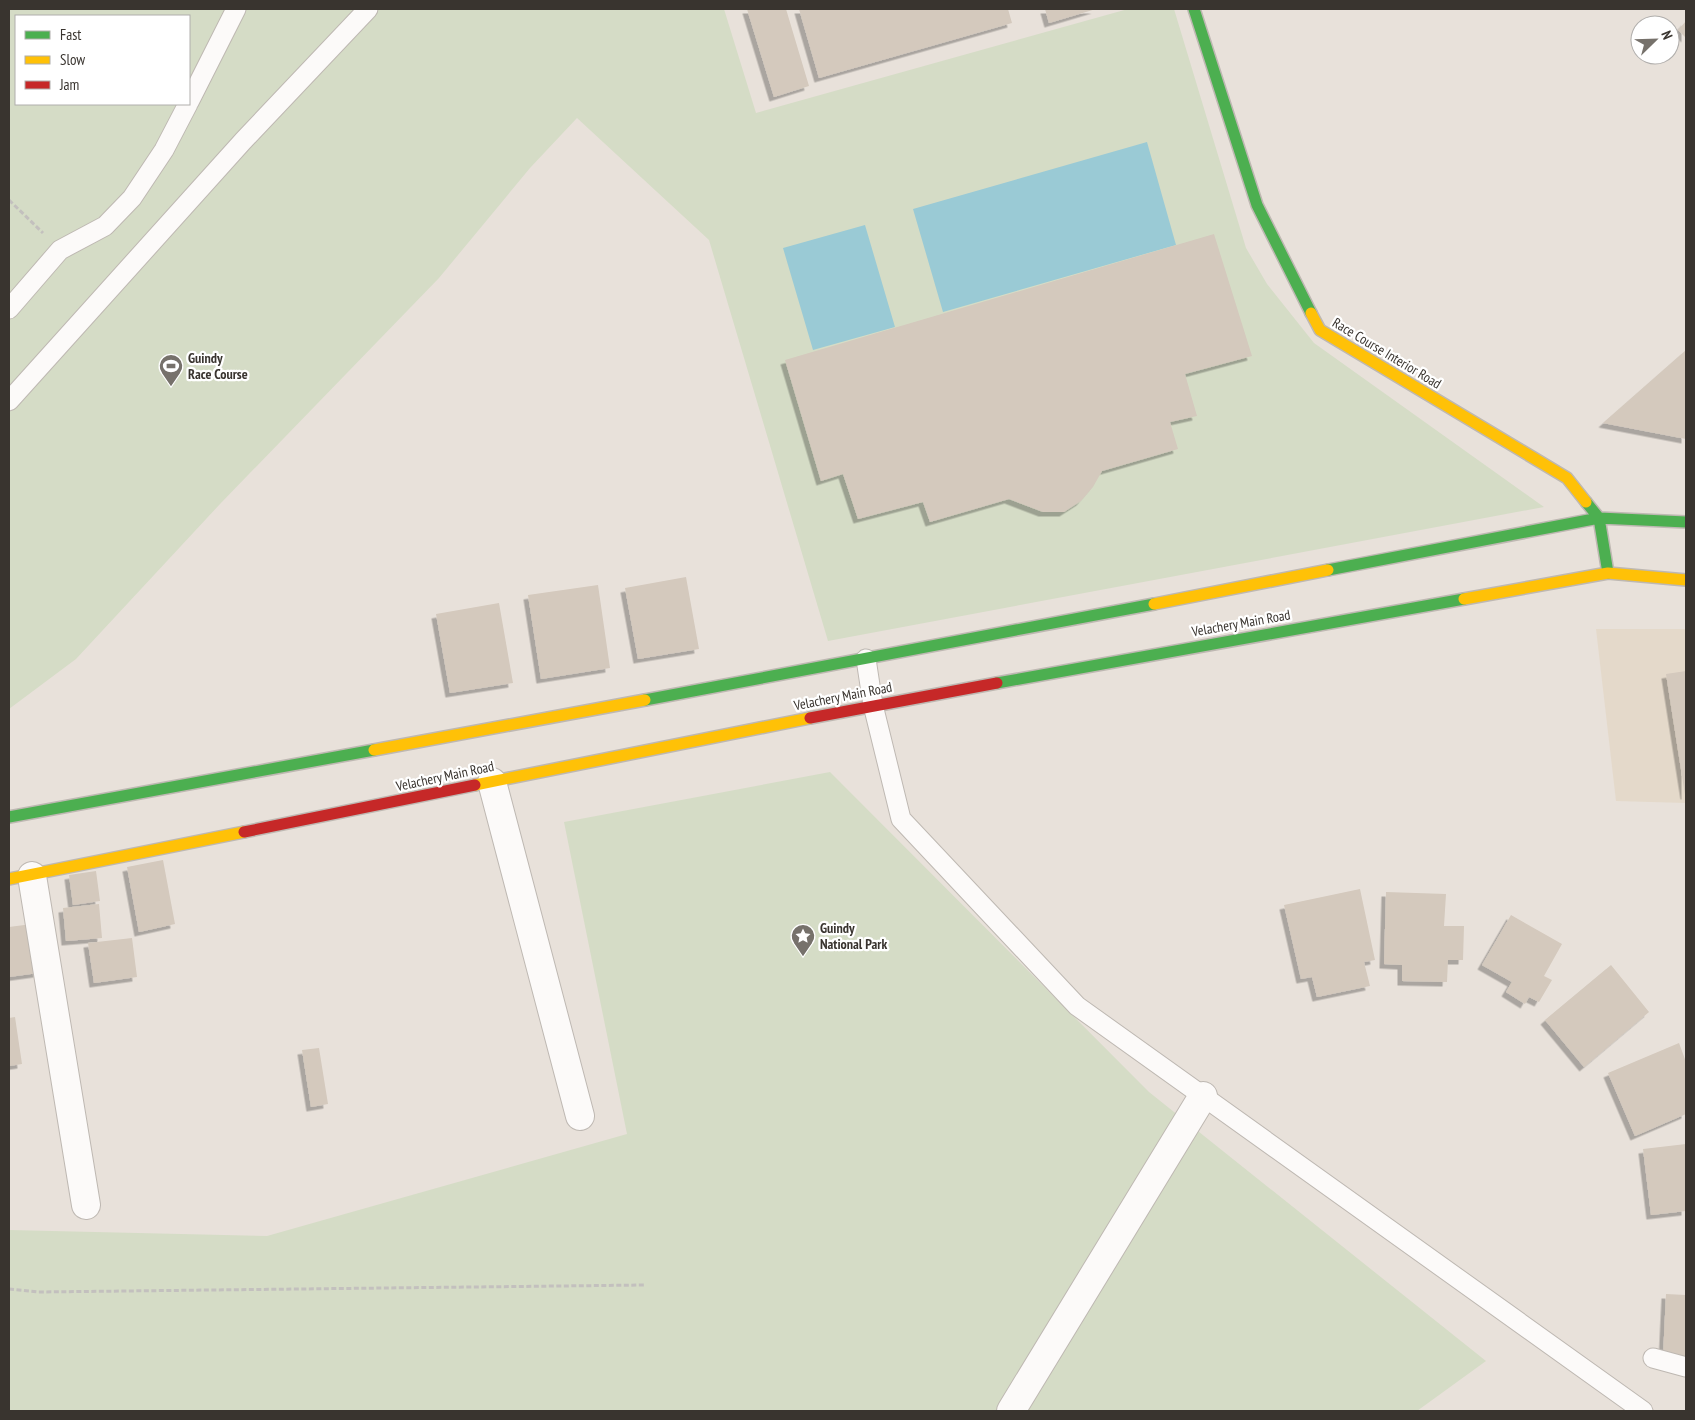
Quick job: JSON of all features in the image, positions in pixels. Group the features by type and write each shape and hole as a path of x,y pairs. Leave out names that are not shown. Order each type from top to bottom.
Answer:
{"main road":[{"name":"Race Course Interior Road","path":"1194,9 1257,206 1320,330 1567,478 1599,518 1608,573"},
{"path":"9,817 866,659 1599,518 1686,522"},
{"name":"Velachery Main Road","path":"20,877 873,705 1608,573 1686,580"}],"street":[{"path":"492,782 580,1116"},
{"path":"20,877 86,1205"},
{"path":"1011,1411 1203,1096"}],"lane":[{"path":"190,99 236,9"},
{"path":"9,401 243,141 368,9"},
{"path":"9,310 60,250 104,226 132,198 164,150 187,105"},
{"path":"866,659 873,705 901,818 1077,1006 1643,1411"},
{"path":"1653,1358 1686,1367"}],"path":[{"path":"9,200 60,250"},
{"path":"9,1289 38,1292 646,1285"}],"shaded area":[{"path":"1596,629 1686,629 1686,803 1616,801"}],"green space":[{"path":"9,9 724,9 756,113 1128,9 1174,9 1246,248 1267,284 1314,343 1544,507 828,641 709,240 577,118 530,168 439,278 220,504 76,659 9,709"},
{"name":"Guindy National Park","path":"830,772 1149,1092 1486,1361 1417,1411 9,1411 9,1230 267,1236 627,1134 564,822"}],"water":[{"path":"1147,142 1176,245 943,312 913,209"},
{"path":"865,225 895,327 813,350 783,248"}],"building":[{"path":"747,9 786,9 809,86 774,97"},
{"path":"799,9 1008,9 1012,23 819,78"},
{"path":"1045,9 1096,9 1049,23"},
{"path":"1686,21 1686,38 1680,32 1680,28"},
{"path":"1214,234 1252,356 1185,374 1197,416 1170,422 1178,449 1102,471 1093,487 1081,501 1064,512 1043,512 1009,499 930,522 923,502 858,519 843,474 821,481 785,360"},
{"path":"1686,350 1686,439 1603,423"},
{"path":"686,577 699,649 638,659 625,588"},
{"path":"598,585 610,668 541,679 528,595"},
{"path":"499,603 513,683 450,693 436,614"},
{"path":"1686,671 1686,795 1685,795 1666,674"},
{"path":"163,860 175,924 139,932 127,867"},
{"path":"96,871 100,901 73,905 69,875"},
{"path":"1360,889 1375,960 1364,962 1370,986 1317,997 1312,977 1301,979 1284,905"},
{"path":"1386,892 1446,894 1444,926 1464,926 1463,960 1448,960 1447,982 1402,981 1402,965 1384,964"},
{"path":"99,904 102,938 66,941 63,908"},
{"path":"1511,915 1562,944 1544,976 1552,980 1539,1002 1529,997 1525,1004 1506,992 1512,982 1482,965"},
{"path":"32,924 38,973 9,977 9,927"},
{"path":"132,938 137,977 94,983 88,943"},
{"path":"1611,965 1649,1012 1584,1067 1545,1020"},
{"path":"15,1017 22,1064 9,1066 9,1018"},
{"path":"1679,1043 1686,1062 1686,1114 1635,1136 1608,1073"},
{"path":"319,1048 328,1104 311,1107 302,1050"},
{"path":"1686,1144 1686,1211 1651,1215 1643,1149"},
{"path":"1666,1294 1686,1295 1686,1358 1663,1357"}],"traffic: fast":[{"path":"1194,9 1257,205 1311,313"},
{"path":"1586,502 1599,518 1608,573"},
{"path":"1328,570 1599,518 1686,522"},
{"path":"997,683 1464,599"},
{"path":"645,700 1154,604"},
{"path":"9,817 374,750"}],"traffic: slow":[{"path":"1311,313 1320,330 1567,478 1586,502"},
{"path":"1154,604 1328,570"},
{"path":"1464,599 1608,573 1686,580"},
{"path":"374,750 645,700"},
{"path":"475,785 810,718"},
{"path":"9,879 244,832"}],"traffic: jam":[{"path":"810,718 997,683"},
{"path":"244,832 475,785"}],"place":[{"name":"Guindy Race Course","path":"171,387"},
{"name":"Guindy National Park","path":"803,957"}]}
